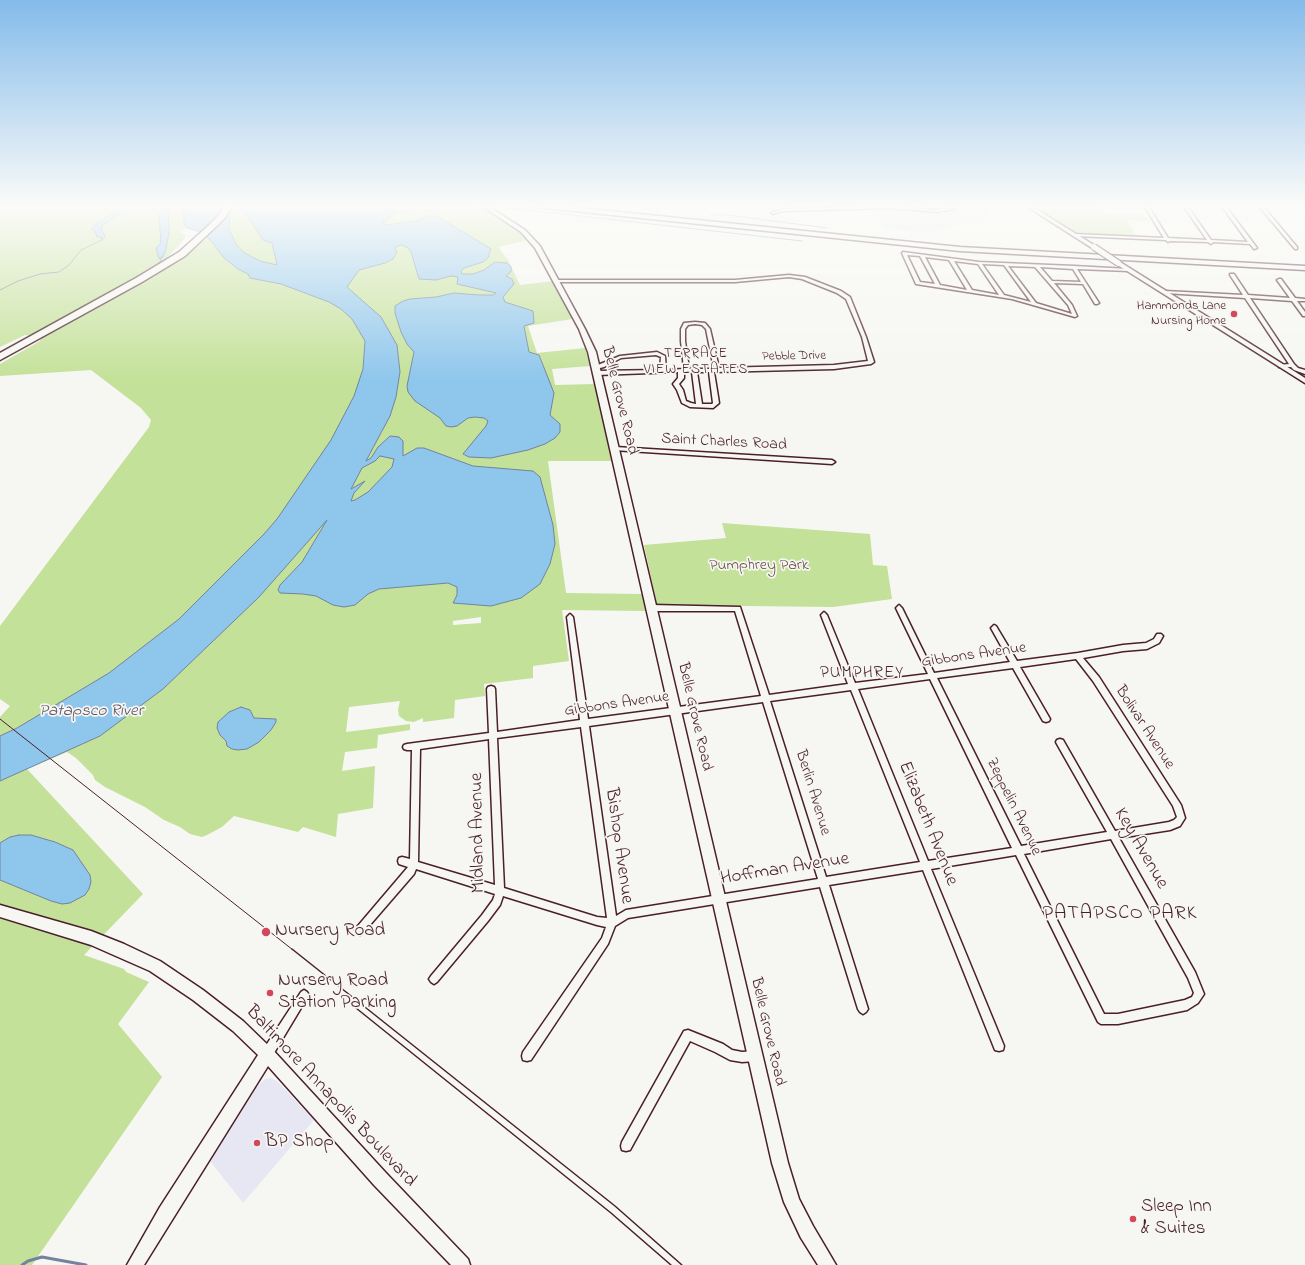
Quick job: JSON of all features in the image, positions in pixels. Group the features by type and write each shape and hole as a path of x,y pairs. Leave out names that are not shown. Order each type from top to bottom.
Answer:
{"highway":[{"path":"0,354 138,278 162,263"},
{"path":"0,357 167,263"},
{"path":"1208,263 1305,269"}],"main road":[{"name":"Belle Grove Road","path":"548,263 587,340 597,370 780,1163 792,1202 807,1232 828,1265"},
{"name":"Baltimore Annapolis Boulevard","path":"0,911 91,938 145,961 198,995 238,1026 267,1054 380,1179 462,1265"},
{"path":"135,1265 166,1213 267,1054"}],"street":[{"path":"909,263 918,284 970,290 1002,296 1034,303 1075,316 1070,305 1037,266"},
{"path":"926,263 938,286"},
{"path":"953,263 970,290"},
{"path":"980,263 1002,296"},
{"path":"992,263 1129,270"},
{"path":"1119,263 1305,381"},
{"path":"1005,264 1034,303"},
{"path":"1074,267 1083,284 1097,303"},
{"path":"1232,275 1292,365 1296,369 1305,372"},
{"name":"Pebble Drive","path":"557,281 735,281 789,276 804,278 839,292 848,298 864,337 871,362 834,367 714,370 597,370"},
{"path":"1279,280 1305,315"},
{"path":"1051,282 1083,284"},
{"path":"1165,292 1305,300"},
{"path":"686,324 704,324 708,329 714,370 716,403 713,406 687,404 676,384 681,378 684,370 683,329 686,324"},
{"path":"597,370 620,357 657,353 663,356 663,370"},
{"path":"1281,366 1292,365"},
{"path":"694,370 699,405"},
{"name":"Saint Charles Road","path":"615,449 832,462"},
{"name":"Berlin Avenue","path":"652,608 738,609 863,1009"},
{"name":"Zeppelin Avenue","path":"899,608 1101,1019"},
{"name":"Elizabeth Avenue","path":"824,615 999,1046"},
{"name":"Bishop Avenue","path":"527,1056 605,942 612,923 570,617"},
{"path":"994,628 1046,719"},
{"name":"Gibbons Avenue","path":"414,864 412,746 1015,665 1123,648 1147,646 1157,641 1159,636"},
{"name":"Bolivar Avenue","path":"1078,656 1096,679 1173,798 1181,818"},
{"name":"Midland Avenue","path":"434,978 485,918 497,902 500,892 491,689"},
{"name":"Key Avenue","path":"1060,742 1192,975 1199,994 1194,1000 1186,1005 1118,1019 1101,1019"},
{"name":"Hoffman Avenue","path":"612,923 626,914 926,864 1170,826 1181,818"},
{"path":"402,861 597,921 612,923"},
{"path":"360,930 411,871 414,864"},
{"path":"267,1054 304,995"},
{"path":"626,1146 688,1035 719,1048 730,1055 742,1057 756,1056"}],"shaded area":[{"path":"271,1078 278,1082 314,1120 243,1203 210,1161 257,1087 265,1079"}],"green space":[{"path":"0,263 509,263 520,285 553,281 572,319 528,326 537,353 585,348 590,366 552,369 555,385 596,384 613,461 548,461 566,593 642,594 646,611 562,610 569,661 533,666 533,678 484,684 485,696 455,700 454,718 423,722 423,718 414,722 406,721 399,716 398,710 400,701 349,707 346,732 410,724 410,730 378,735 377,748 345,752 342,771 375,766 373,808 338,814 336,837 303,827 298,832 234,816 222,827 202,837 190,834 180,827 164,820 145,807 105,787 95,780 93,775 76,758 67,752 27,769 143,894 84,955 124,969 126,972 149,982 118,1024 162,1077 32,1265 0,1265 0,717 10,706 0,699 0,626 149,427 151,420 141,408 91,370 0,376 0,364 40,341 41,338 25,335 0,347","holes":["481,617 481,623 453,625 453,621"]},
{"name":"Pumphrey Park","path":"722,523 870,534 873,565 887,566 892,599 833,607 657,605 644,545 726,538"}],"water":[{"name":"Patapsco River","path":"231,263 269,263 277,265 277,263 385,263 359,270 347,287 381,317 397,345 400,372 396,397 390,416 366,461 371,458 378,447 390,436 399,437 403,441 403,456 417,448 424,448 473,466 533,471 540,477 553,525 555,544 550,564 540,584 521,598 491,606 453,603 457,595 457,587 448,583 379,589 368,594 355,605 344,607 333,605 316,596 280,593 278,590 280,585 302,562 327,520 259,597 163,689 100,736 0,781 0,736 17,728 109,673 179,619 264,534 277,519 331,440 354,396 363,369 365,341 352,319 341,309 329,302 281,284 250,278 248,274","holes":["380,456 394,459 392,467 368,492 351,501 354,493 365,481 351,489 362,468 375,461"]},
{"path":"414,263 480,263 464,268 461,271 462,274 473,274 484,270 494,263 507,263 511,267 511,272 506,276 512,279 514,284 503,297 505,302 533,311 534,323 524,326 529,352 539,355 554,393 550,415 560,424 560,432 555,438 545,444 528,450 491,458 469,457 463,454 486,426 488,421 484,418 475,417 468,418 457,426 446,426 440,418 415,401 408,392 407,386 414,352 407,344 401,332 395,313 395,306 410,299 436,297 454,293 493,295 496,293 457,284 458,277 451,276 436,280 419,279"},
{"path":"241,707 250,710 254,718 276,719 276,722 271,730 259,742 247,749 238,750 227,746 226,741 220,735 217,728 218,722 229,712"},
{"path":"31,835 55,842 73,850 90,875 91,882 85,895 70,903 62,904 0,880 0,843 10,837"}],"waterway":[{"path":"0,290 18,281 40,274 59,272 71,263"},
{"path":"22,1265 28,1261 42,1257 86,1265"}],"tram line":[{"path":"0,719 293,950"},
{"path":"292,949 615,1206 682,1265"},
{"path":"351,1004 611,1213 671,1265"}],"place":[{"name":"Hammonds Lane Nursing Home","path":"1234,314"},
{"name":"Nursery Road","path":"266,932"},
{"name":"Nursery Road Station Parking","path":"270,993"},
{"name":"BP Shop","path":"257,1143"},
{"name":"Sleep Inn & Suites","path":"1133,1219"}],"district":[{"name":"TERRACE VIEW ESTATES","path":"696,364"},
{"name":"PUMPHREY","path":"862,674"},
{"name":"PATAPSCO PARK","path":"1120,915"}]}
